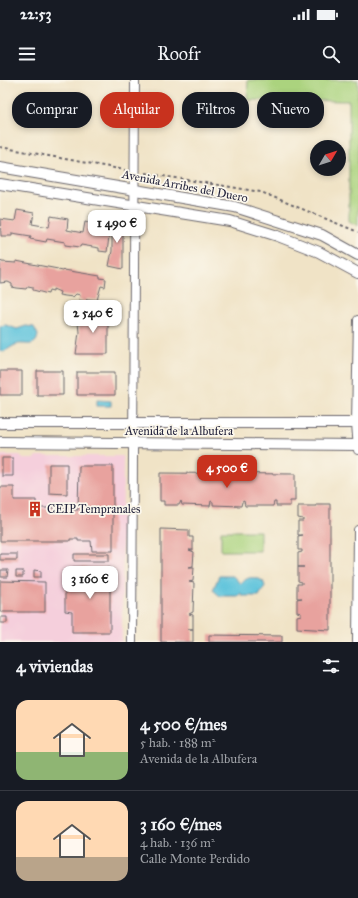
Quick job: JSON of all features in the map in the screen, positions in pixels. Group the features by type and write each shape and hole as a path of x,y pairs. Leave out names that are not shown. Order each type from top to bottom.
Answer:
{"street":[{"path":"132,642 135,80"},
{"name":"Avenida Arribes del Duero","path":"0,167 235,207 322,235 358,254"},
{"path":"0,184 230,221 278,236 305,247 358,273"},
{"path":"358,320 358,450"},
{"name":"Avenida de la Albufera","path":"0,423 357,423"},
{"name":"Avenida de la Albufera","path":"0,442 358,444"},
{"path":"357,642 358,530"}],"path":[{"path":"0,147 135,172 261,192 358,232"}],"shaded area":[{"path":"0,455 20,455 23,459 35,459 36,456 123,456 122,642 0,642"}],"green space":[{"path":"248,80 358,80 358,226 349,221 349,101 324,101 324,92 257,92 257,100 249,100 249,92 247,92"},
{"path":"221,531 260,531 260,551 221,551"}],"water":[{"path":"6,325 17,329 26,326 34,327 38,335 37,340 32,344 18,344 0,352 0,326"},
{"path":"97,400 111,401 111,406 97,406"},
{"path":"219,576 233,576 241,584 248,578 257,578 263,581 265,586 259,596 242,596 241,593 238,596 220,596 213,590"}],"building":[{"path":"17,210 34,213 32,224 49,227 51,216 68,219 67,230 83,233 85,222 103,225 101,236 109,237 107,252 99,251 99,248 81,245 80,247 65,245 65,242 47,239 46,242 30,239 31,236 12,233 12,236 1,236 0,219 15,221"},
{"path":"112,218 123,220 123,269 109,266 112,251"},
{"path":"0,260 2,262 16,263 16,261 63,271 100,276 100,278 106,279 105,287 101,286 97,300 87,299 86,302 79,300 80,295 76,294 73,297 59,295 60,292 53,289 53,291 49,290 48,294 33,290 33,287 28,286 26,289 12,287 12,284 8,282 0,283"},
{"path":"77,314 108,315 108,354 76,354 79,332"},
{"path":"0,371 22,371 22,395 0,395"},
{"path":"37,371 63,371 63,395 37,395"},
{"path":"77,372 115,372 115,395 77,395"},
{"path":"2,458 13,458 13,476 2,476"},
{"path":"49,464 67,464 67,494 49,493"},
{"name":"CEIP Tempranales","path":"79,466 113,466 113,551 92,551 91,541 78,541 78,539 70,539 70,541 0,541 0,487 14,487 14,500 36,500 36,508 70,508 70,510 78,510"},
{"path":"160,473 295,474 295,501 290,501 290,506 276,506 276,502 274,502 273,506 245,506 244,501 242,502 241,506 213,505 213,502 211,501 210,506 182,505 181,501 179,505 164,505 164,501 160,501"},
{"path":"330,504 330,630 297,628 297,616 301,615 301,613 297,612 297,599 302,598 297,598 297,584 302,584 302,582 298,581 298,553 302,552 302,550 298,550 298,536 303,535 298,535 298,521 303,521 303,519 298,518 298,506"},
{"path":"161,529 189,530 189,537 193,537 193,550 189,550 194,552 193,566 189,567 194,567 193,581 189,582 194,583 193,612 189,614 193,615 193,642 161,642"},
{"path":"0,554 17,554 17,560 0,560"},
{"path":"74,554 109,554 109,561 74,561"},
{"path":"73,567 110,568 110,632 72,632 72,612 65,611 65,589 73,589"},
{"path":"1,570 8,570 7,577 1,577"},
{"path":"34,570 41,571 41,577 34,577"},
{"path":"16,571 23,571 23,577 16,577"},
{"path":"0,581 45,582 45,612 0,612"},
{"path":"1,617 7,617 7,623 1,623"},
{"path":"209,635 282,636 282,642 209,642"}],"place":[{"name":"CEIP Tempranales","path":"35,509"}]}
